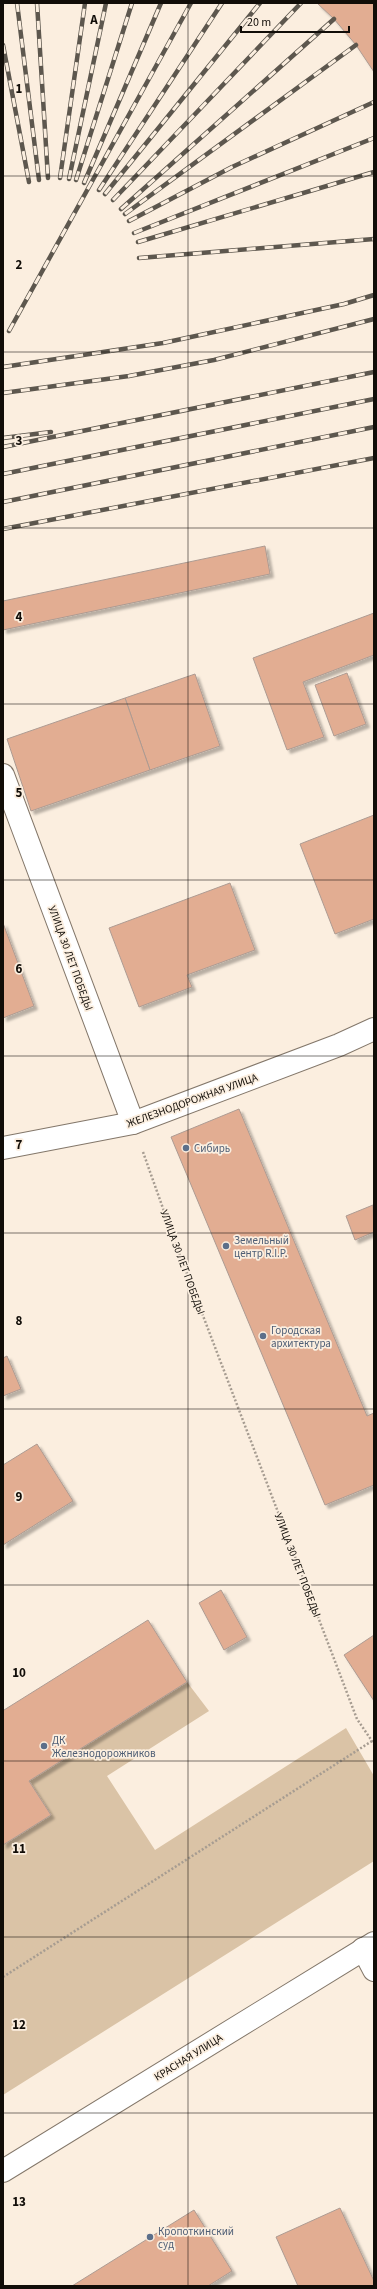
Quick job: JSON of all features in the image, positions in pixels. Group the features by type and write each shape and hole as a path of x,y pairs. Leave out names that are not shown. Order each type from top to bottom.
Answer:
{"street":[{"name":"УЛИЦА 30 ЛЕТ ПОБЕДЫ","path":"3,775 133,1123"},
{"name":"ЖЕЛЕЗНОДОРОЖНАЯ УЛИЦА","path":"3,1148 133,1123 340,1045 374,1029"},
{"path":"368,1946 374,1970"},
{"name":"КРАСНАЯ УЛИЦА","path":"3,2171 368,1946"}],"path":[{"name":"УЛИЦА 30 ЛЕТ ПОБЕДЫ","path":"133,1123 176,1244 354,1712 373,1743"},
{"path":"3,1977 373,1743"}],"shaded area":[{"path":"187,1682 209,1711 107,1776 155,1850 346,1728 374,1776 374,1861 3,2095 3,1845 51,1815 29,1781"}],"building":[{"path":"317,3 374,3 374,72 356,45 334,19"},
{"path":"265,546 270,574 3,630 3,601"},
{"path":"374,613 374,655 303,682 324,737 287,750 253,658"},
{"path":"347,673 366,724 334,736 315,685"},
{"path":"195,674 220,746 150,770 125,698"},
{"path":"125,698 150,770 31,811 7,739"},
{"path":"374,815 374,919 335,934 300,844"},
{"path":"230,883 255,950 187,975 192,987 139,1007 109,928"},
{"path":"3,923 34,1006 3,1018"},
{"path":"239,1109 367,1416 374,1413 374,1485 325,1505 171,1137"},
{"path":"373,1205 374,1232 355,1240 346,1216"},
{"path":"7,1356 21,1389 3,1396 3,1358"},
{"path":"37,1444 73,1501 3,1545 3,1465"},
{"path":"221,1590 247,1637 224,1650 199,1603"},
{"name":"ДК Железнодорожников","path":"148,1620 187,1682 29,1781 51,1815 3,1845 3,1709 4,1710"},
{"path":"374,1635 374,1701 344,1655"},
{"path":"340,2208 374,2281 374,2286 298,2286 276,2237"},
{"path":"194,2210 232,2271 208,2286 72,2286"}],"railway":[{"path":"17,3 39,180"},
{"path":"37,3 48,178"},
{"path":"60,178 85,3"},
{"path":"69,179 106,3"},
{"path":"76,180 132,3"},
{"path":"84,183 161,3"},
{"path":"9,331 191,3"},
{"path":"99,190 222,3"},
{"path":"105,194 260,3"},
{"path":"113,200 301,3"},
{"path":"121,209 334,19"},
{"path":"3,45 29,182"},
{"path":"125,214 356,45"},
{"path":"129,221 232,167 374,102"},
{"path":"134,233 374,138"},
{"path":"138,242 374,172"},
{"path":"139,258 374,239"},
{"path":"3,367 163,343 344,304 374,295"},
{"path":"3,393 129,376 214,360 374,319"},
{"path":"3,447 374,372"},
{"path":"3,474 374,399"},
{"path":"3,502 374,427"},
{"path":"3,438 51,432"},
{"path":"3,529 374,458"}],"place":[{"name":"Сибирь","path":"186,1148"},
{"name":"Земельный центр R.I.P.","path":"226,1246"},
{"name":"Городская архитектура","path":"263,1336"},
{"name":"ДК Железнодорожников","path":"44,1746"},
{"name":"Кропоткинский суд","path":"150,2237"}]}
